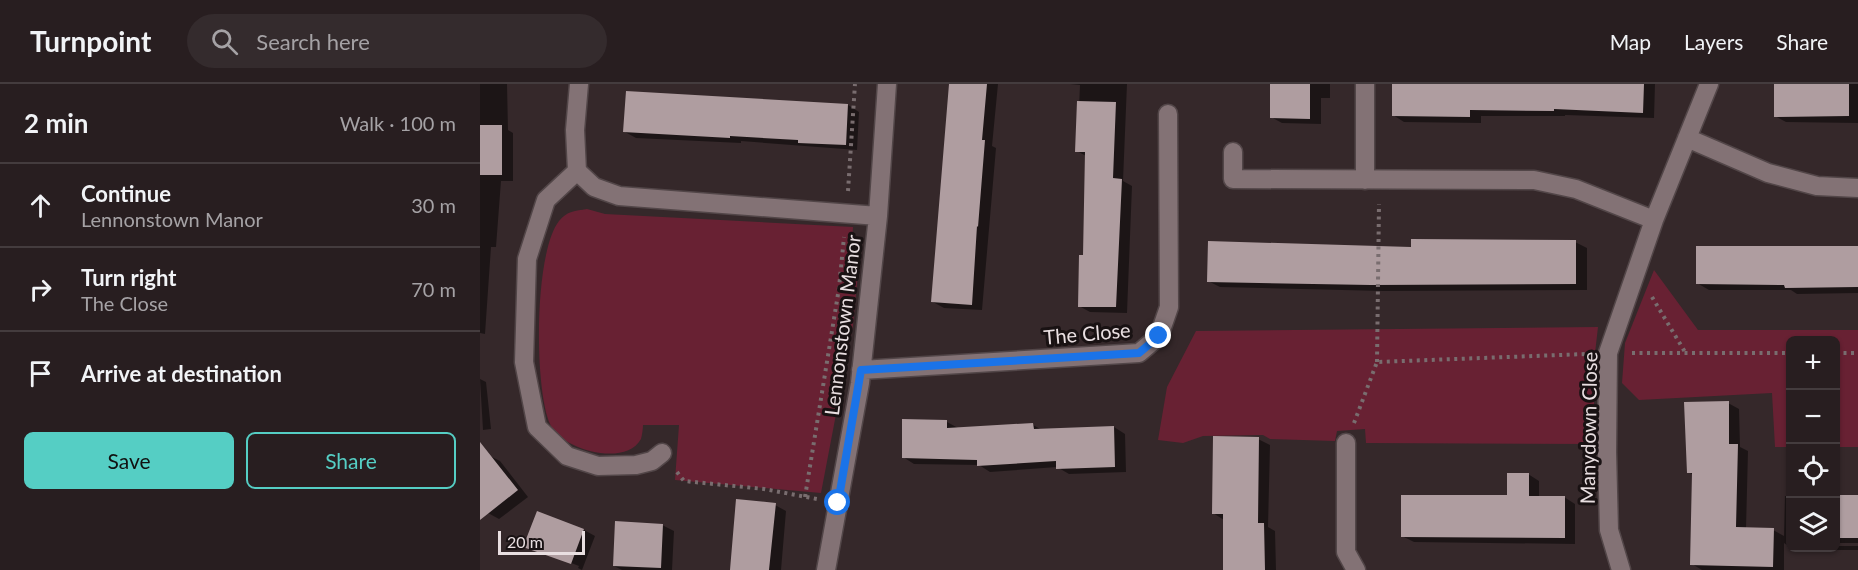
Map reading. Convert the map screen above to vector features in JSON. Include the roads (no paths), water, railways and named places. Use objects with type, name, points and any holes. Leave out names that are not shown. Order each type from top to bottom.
[{"type":"street","points":[[579,84],[575,130],[577,171],[594,187],[619,196],[878,216]]},
{"type":"street","name":"Lennonstown Manor","points":[[826,570],[861,370],[878,216],[887,84]]},
{"type":"street","points":[[1365,84],[1373,180]]},
{"type":"street","name":"Manydown Close","points":[[1621,570],[1609,530],[1608,353],[1654,220],[1709,84]]},
{"type":"street","name":"The Close","points":[[861,370],[1139,353],[1159,336],[1169,307],[1168,114]]},
{"type":"street","points":[[1687,138],[1768,173],[1817,186],[1858,188]]},
{"type":"street","points":[[1233,152],[1233,179],[1534,180],[1576,189],[1654,220]]},
{"type":"street","points":[[577,171],[546,200],[527,258],[524,362],[537,427],[567,456],[598,466],[636,465],[652,461],[662,453]]},
{"type":"street","points":[[1346,443],[1346,552],[1356,570]]}]
